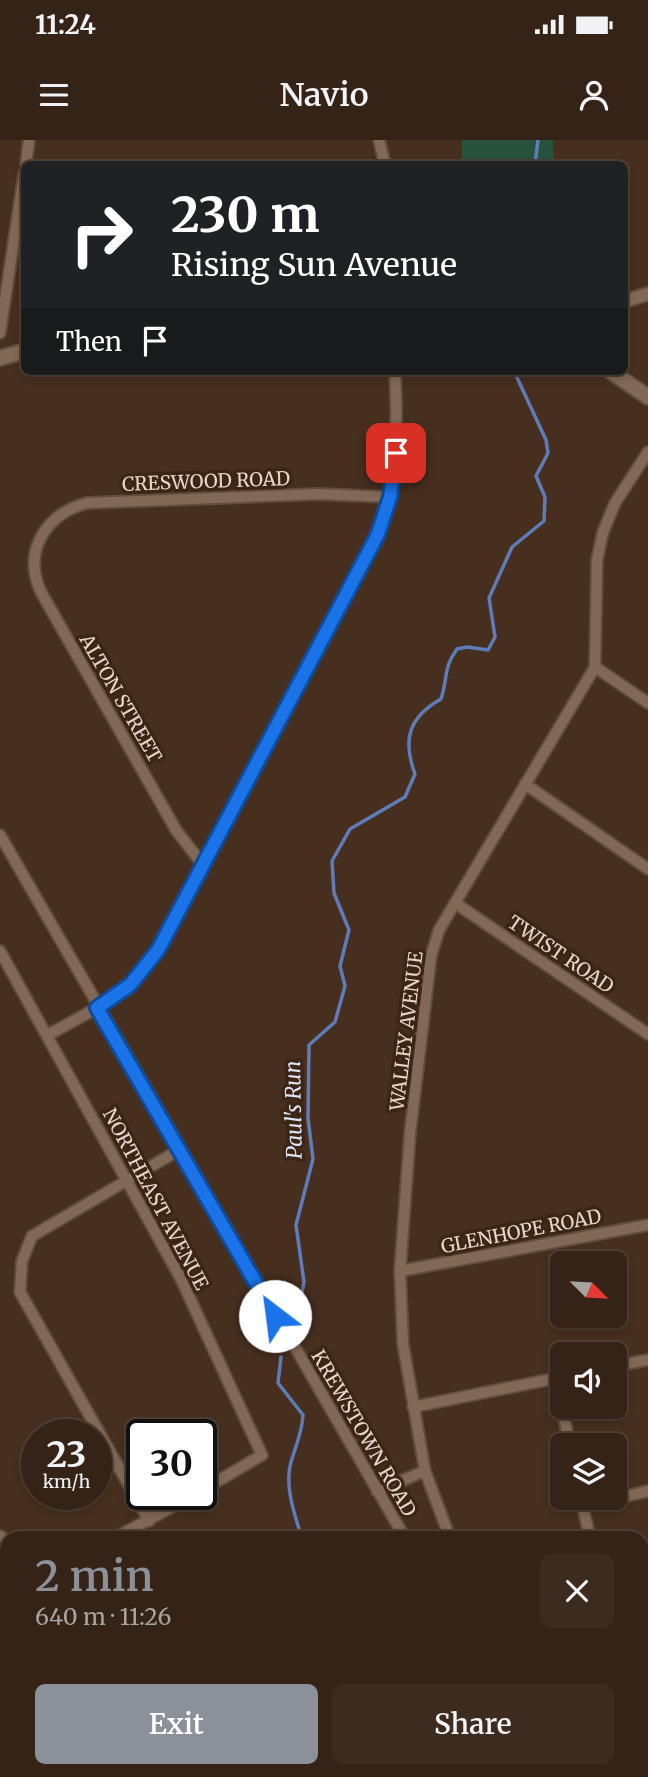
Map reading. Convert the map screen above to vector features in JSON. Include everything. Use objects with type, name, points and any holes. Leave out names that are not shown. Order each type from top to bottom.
[{"type":"main road","points":[[0,358],[21,352]]},
{"type":"main road","points":[[616,375],[648,397]]},
{"type":"street","points":[[26,161],[29,140]]},
{"type":"street","points":[[379,140],[384,161]]},
{"type":"street","points":[[0,333],[21,194]]},
{"type":"street","points":[[628,300],[648,294]]},
{"type":"street","points":[[48,1035],[97,1008],[130,985],[158,950],[360,570],[378,534],[390,497],[396,453],[395,375]]},
{"type":"street","name":"WALLEY AVENUE","points":[[447,1531],[425,1471],[413,1407],[403,1344],[400,1271],[410,1134],[431,956],[439,930],[595,667],[597,560],[603,532],[615,503],[648,452]]},
{"type":"street","name":"CRESWOOD ROAD","points":[[38,538],[67,508],[87,503],[318,494],[390,497]]},
{"type":"street","name":"ALTON STREET","points":[[38,538],[33,559],[35,578],[41,592],[177,830],[203,866]]},
{"type":"street","points":[[595,667],[648,703]]},
{"type":"street","points":[[525,785],[648,869]]},
{"type":"street","name":"KREWSTOWN ROAD","points":[[0,835],[97,1008],[401,1531]]},
{"type":"street","name":"TWIST ROAD","points":[[455,903],[648,1034]]},
{"type":"street","name":"NORTHEAST AVENUE","points":[[0,951],[181,1279],[262,1455],[217,1482]]},
{"type":"street","points":[[149,1521],[20,1293],[22,1261],[33,1236],[179,1150]]},
{"type":"street","name":"GLENHOPE ROAD","points":[[400,1271],[648,1225]]},
{"type":"street","points":[[627,1364],[648,1360]]},
{"type":"street","points":[[413,1407],[550,1379]]},
{"type":"street","points":[[377,1491],[425,1471]]},
{"type":"street","points":[[627,1494],[648,1491]]},
{"type":"street","points":[[129,1531],[168,1510]]},
{"type":"street","points":[[584,1510],[588,1531]]},
{"type":"green space","points":[[462,140],[553,140],[554,161],[462,161]]},
{"type":"waterway","name":"Paul's Run","points":[[535,161],[538,140]]},
{"type":"waterway","name":"Paul's Run","points":[[297,1318],[304,1282],[296,1225],[313,1159],[308,1118],[309,1045],[335,1022],[345,986],[340,966],[349,930],[334,893],[332,861],[350,829],[405,797],[415,774],[409,750],[415,721],[441,699],[448,668],[457,649],[467,647],[488,650],[495,637],[489,598],[512,547],[544,521],[545,497],[536,476],[548,453],[546,440],[516,375]]},
{"type":"waterway","name":"Paul's Run","points":[[281,1357],[278,1383],[303,1415],[289,1471],[291,1501],[300,1531]]},
{"type":"route","points":[[275,1316],[97,1008],[130,985],[158,950],[378,534],[390,497],[396,453]]}]
